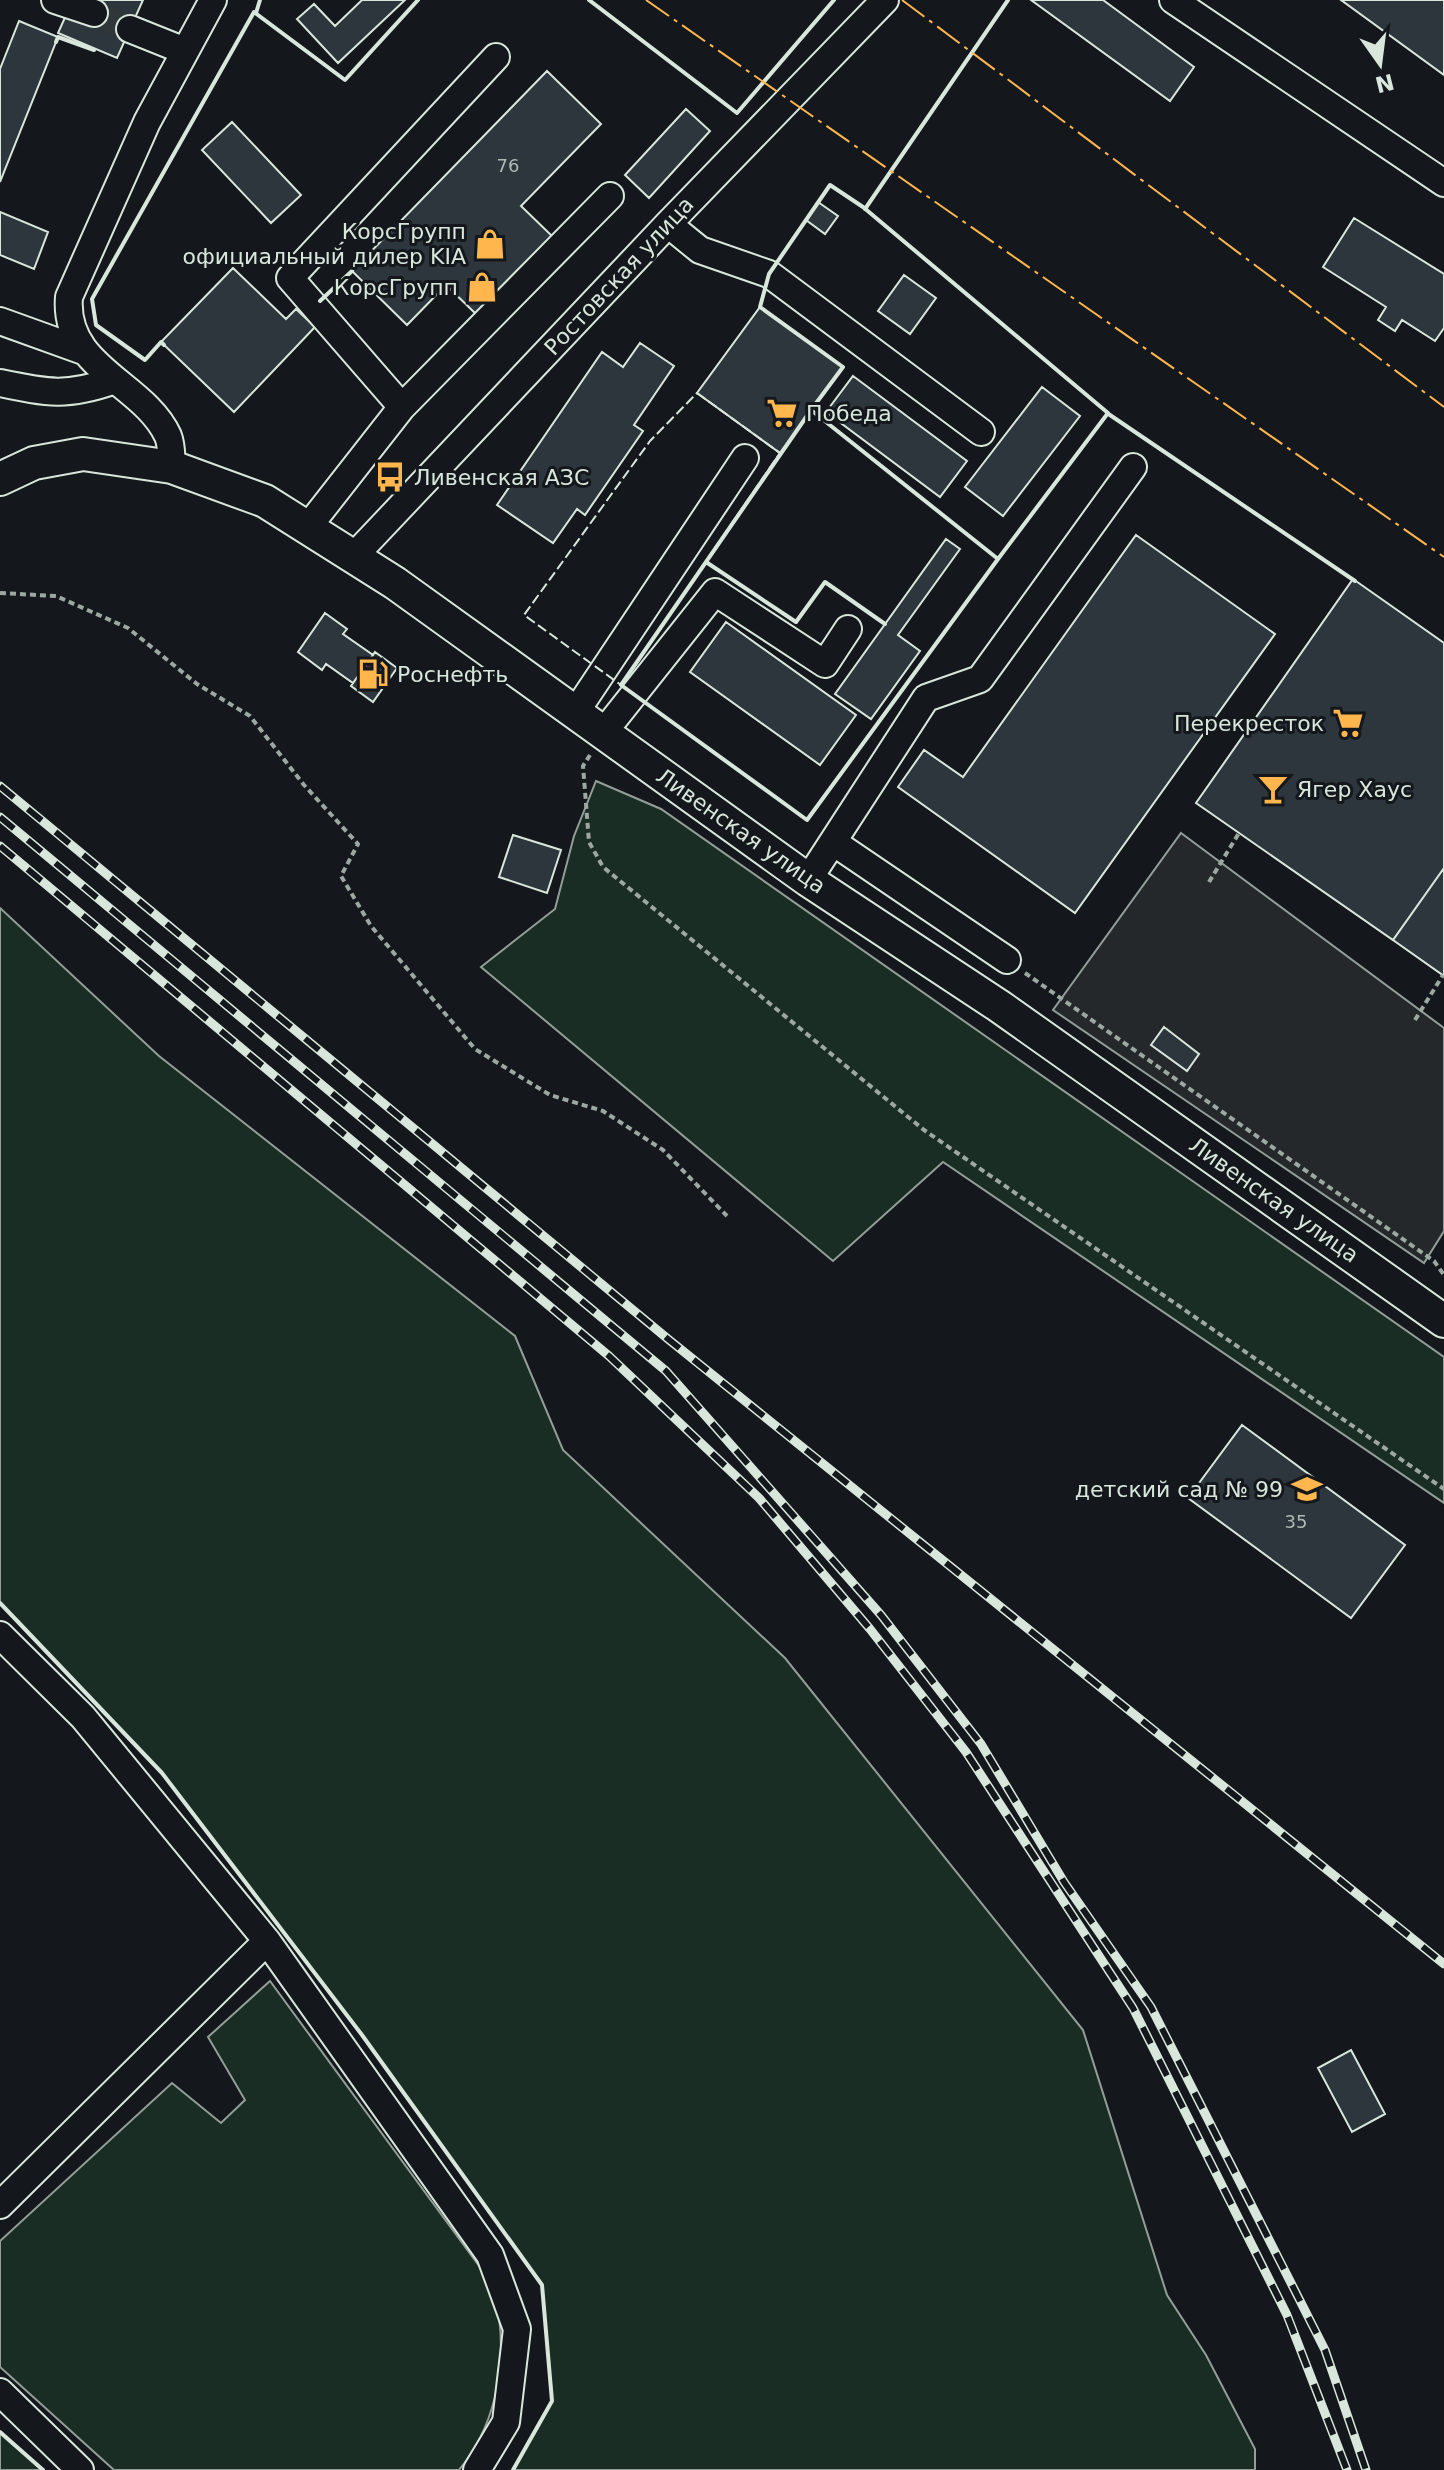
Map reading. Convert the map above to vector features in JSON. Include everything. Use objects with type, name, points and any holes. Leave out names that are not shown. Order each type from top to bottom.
[{"type":"main road","name":"Ливенская улица","points":[[0,479],[34,463],[83,454],[172,467],[265,501],[355,555],[808,880],[999,1006],[1444,1321]]},
{"type":"street","points":[[55,0],[94,13]]},
{"type":"street","points":[[172,467],[167,433],[86,352],[71,329],[69,297],[147,122],[213,0]]},
{"type":"street","name":"Ростовская улица","points":[[355,555],[885,0]]},
{"type":"street","points":[[1173,0],[1444,183]]},
{"type":"street","points":[[130,29],[185,51]]},
{"type":"street","points":[[402,407],[290,278],[496,57]]},
{"type":"street","points":[[308,527],[402,407],[610,196]]},
{"type":"street","points":[[668,224],[700,250],[769,274],[981,432]]},
{"type":"street","points":[[0,321],[86,352]]},
{"type":"street","points":[[0,383],[53,395],[88,390],[115,380]]},
{"type":"street","points":[[575,713],[745,458]]},
{"type":"street","points":[[808,880],[926,698],[980,679],[1133,467]]},
{"type":"street","points":[[603,733],[715,592],[825,664],[848,629]]},
{"type":"street","points":[[833,842],[1007,960]]},
{"type":"street","points":[[0,1635],[83,1717],[267,1941],[490,2255],[517,2329],[506,2422],[477,2470]]},
{"type":"street","points":[[0,2205],[267,1941]]},
{"type":"street","points":[[0,2392],[80,2470]]},
{"type":"path","points":[[0,593],[56,596],[128,628],[197,684],[250,716],[304,785],[358,844],[341,876],[371,926],[475,1049],[550,1095],[603,1111],[663,1150],[727,1216]]},
{"type":"path","points":[[603,733],[583,766],[589,842],[603,867],[924,1130],[1444,1489]]},
{"type":"path","points":[[1209,882],[1239,833]]},
{"type":"path","points":[[1007,960],[1434,1261],[1444,1275]]},
{"type":"path","points":[[1415,1020],[1443,975]]},
{"type":"green space","points":[[596,781],[661,809],[1444,1357],[1444,1503],[943,1162],[833,1261],[481,967],[555,909],[574,836]]},
{"type":"green space","points":[[0,908],[159,1056],[515,1336],[563,1450],[785,1658],[1083,2030],[1167,2295],[1206,2355],[1255,2449],[1255,2470],[513,2470],[552,2401],[542,2285],[362,2035],[162,1773],[0,1603]]},
{"type":"green space","points":[[270,1981],[482,2270],[495,2299],[501,2357],[495,2398],[481,2436],[459,2470],[114,2470],[0,2367],[0,2241],[172,2083],[221,2123],[245,2100],[208,2037]]},
{"type":"green space","points":[[0,2432],[43,2470],[0,2470]]},
{"type":"shaded area","points":[[1181,833],[1444,1028],[1444,1231],[1424,1263],[1053,1010]]},
{"type":"building","points":[[100,0],[143,0],[117,58],[58,33],[67,13],[90,23]]},
{"type":"building","points":[[362,0],[405,0],[338,63],[297,19],[314,4],[335,26]]},
{"type":"building","points":[[1031,0],[1103,0],[1194,67],[1170,101]]},
{"type":"building","points":[[1341,0],[1444,0],[1444,75]]},
{"type":"building","points":[[19,21],[58,37],[0,182],[0,69]]},
{"type":"building","points":[[547,71],[601,124],[521,206],[552,236],[476,314],[446,285],[407,325],[352,271]]},
{"type":"building","points":[[686,109],[710,131],[649,198],[625,175]]},
{"type":"building","points":[[232,122],[301,195],[271,223],[202,150]]},
{"type":"building","points":[[818,202],[838,216],[825,234],[806,220]]},
{"type":"building","points":[[0,212],[48,232],[34,269],[0,255]]},
{"type":"building","points":[[1354,218],[1444,274],[1444,328],[1435,341],[1402,320],[1395,331],[1378,320],[1386,307],[1323,267]]},
{"type":"building","points":[[233,268],[286,319],[296,309],[315,327],[234,412],[161,342]]},
{"type":"building","points":[[904,275],[936,298],[910,334],[878,311]]},
{"type":"building","points":[[760,307],[843,367],[780,453],[697,393]]},
{"type":"building","points":[[640,343],[674,366],[634,425],[643,431],[585,515],[577,509],[553,543],[497,505],[602,352],[623,367]]},
{"type":"building","points":[[853,376],[967,461],[940,497],[826,412]]},
{"type":"building","points":[[1042,387],[1080,416],[1003,516],[965,487]]},
{"type":"building","points":[[1136,535],[1275,634],[1075,913],[898,787],[924,750],[963,777]]},
{"type":"building","points":[[946,539],[960,549],[898,635],[920,651],[871,719],[835,694]]},
{"type":"building","name":"Перекресток","points":[[1353,579],[1444,643],[1444,868],[1393,940],[1196,803]]},
{"type":"building","points":[[325,613],[347,629],[343,634],[373,655],[353,683],[326,664],[322,670],[298,652]]},
{"type":"building","points":[[726,622],[856,715],[820,765],[690,672]]},
{"type":"building","points":[[375,652],[397,668],[373,702],[351,686]]},
{"type":"building","points":[[513,835],[561,850],[547,893],[499,877]]},
{"type":"building","points":[[1444,868],[1444,976],[1393,940]]},
{"type":"building","points":[[1164,1027],[1199,1054],[1187,1071],[1151,1045]]},
{"type":"building","points":[[1242,1425],[1405,1545],[1351,1618],[1188,1498]]},
{"type":"building","points":[[1351,2050],[1385,2114],[1352,2132],[1318,2068]]},
{"type":"tunnel","points":[[94,13],[130,29]]},
{"type":"railway","points":[[0,786],[668,1339],[1444,1964]]},
{"type":"railway","points":[[0,817],[666,1371],[881,1615],[981,1744],[1064,1882],[1151,2007],[1325,2350],[1366,2470]]},
{"type":"railway","points":[[0,846],[609,1356],[759,1498],[870,1629],[966,1752],[1133,2008],[1287,2315],[1347,2470]]},
{"type":"fence","points":[[697,393],[780,453],[621,685],[524,615],[650,441],[697,393]]},
{"type":"wall","points":[[256,13],[260,0]]},
{"type":"wall","points":[[164,345],[161,342],[145,360],[96,325],[92,299],[254,12],[345,80],[418,0]]},
{"type":"wall","points":[[589,0],[737,113],[834,0]]},
{"type":"wall","points":[[865,209],[1008,0]]},
{"type":"wall","points":[[56,42],[58,37],[94,50]]},
{"type":"wall","points":[[830,185],[863,207],[1108,413],[998,559],[811,410],[843,367],[760,307],[769,274],[830,185]]},
{"type":"wall","points":[[320,301],[352,271]]},
{"type":"wall","points":[[811,410],[998,559],[807,820],[621,685],[811,410]]},
{"type":"wall","points":[[1107,413],[1355,581]]},
{"type":"wall","points":[[706,562],[796,622],[825,582],[885,624]]},
{"type":"wall","points":[[0,1603],[162,1773],[362,2035],[542,2285],[552,2401],[513,2470]]},
{"type":"wall","points":[[0,2432],[43,2470]]},
{"type":"power","points":[[646,0],[1444,557]]},
{"type":"power","points":[[902,0],[1444,407]]},
{"type":"place","name":"КорсГрупп официальный дилер KIA","points":[[490,244]]},
{"type":"place","name":"КорсГрупп","points":[[482,287]]},
{"type":"place","name":"Победа","points":[[782,413]]},
{"type":"place","name":"Ливенская АЗС","points":[[390,477]]},
{"type":"place","name":"Роснефть","points":[[373,674]]},
{"type":"place","name":"Перекресток","points":[[1348,723]]},
{"type":"place","name":"Ягер Хаус","points":[[1273,789]]},
{"type":"place","name":"детский сад № 99","points":[[1307,1489]]}]
